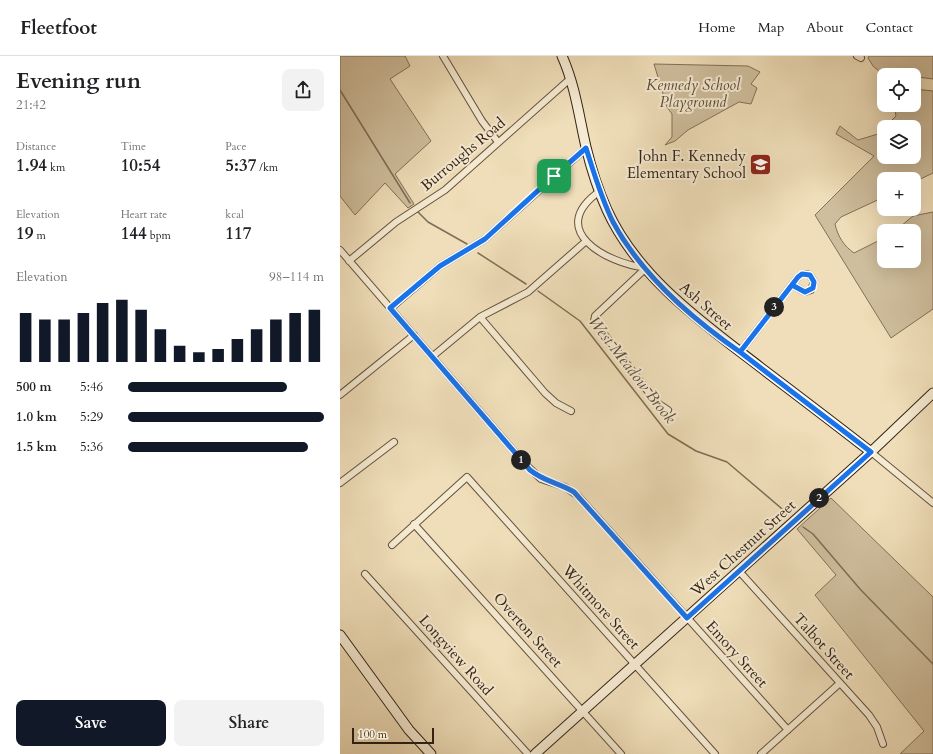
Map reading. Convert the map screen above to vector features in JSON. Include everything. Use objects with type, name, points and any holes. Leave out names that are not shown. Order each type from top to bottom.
[{"type":"street","points":[[443,56],[482,121],[498,142]]},
{"type":"street","name":"Ash Street","points":[[565,57],[586,148],[600,191],[618,229],[646,268],[686,308],[740,352],[871,452],[933,503]]},
{"type":"street","name":"Burroughs Road","points":[[350,261],[396,222],[445,190],[571,78]]},
{"type":"street","points":[[390,308],[440,266],[485,239],[586,148]]},
{"type":"street","points":[[600,191],[586,203],[580,218],[579,230],[585,242],[591,247],[621,263],[646,268]]},
{"type":"street","points":[[433,356],[480,317],[528,292],[585,242]]},
{"type":"street","name":"Emory Street","points":[[340,250],[530,470],[541,479],[560,484],[574,492],[788,730]]},
{"type":"street","points":[[646,268],[595,316],[594,321],[656,402],[668,410]]},
{"type":"street","points":[[740,352],[792,285]]},
{"type":"street","points":[[480,317],[545,393],[556,403],[571,411]]},
{"type":"street","points":[[340,395],[414,335]]},
{"type":"street","name":"West Chestnut Street","points":[[536,754],[871,452],[933,393]]},
{"type":"street","points":[[340,484],[394,442]]},
{"type":"street","name":"Whitmore Street","points":[[414,524],[467,477],[715,754]]},
{"type":"street","points":[[392,545],[414,524]]},
{"type":"street","name":"Overton Street","points":[[414,524],[621,754]]},
{"type":"street","name":"Talbot Street","points":[[739,571],[873,721],[883,744]]},
{"type":"street","name":"Longview Road","points":[[365,574],[528,754]]},
{"type":"street","points":[[340,635],[409,730],[431,754]]},
{"type":"street","points":[[761,754],[840,683]]},
{"type":"green space","points":[[340,56],[405,56],[410,66],[390,79],[431,141],[395,174],[414,204],[408,208],[385,183],[355,215],[340,196]]},
{"type":"green space","points":[[869,56],[933,56],[933,79],[921,77],[921,68],[877,68],[877,69],[868,58]]},
{"type":"green space","name":"Kennedy School Playground","points":[[654,64],[748,66],[760,72],[751,84],[757,88],[751,104],[739,102],[688,130],[675,141],[665,145],[672,137],[672,114],[667,107]]},
{"type":"green space","points":[[921,90],[933,91],[933,173],[921,179],[921,172],[877,172],[877,200],[841,217],[835,224],[842,241],[854,253],[877,242],[877,268],[921,268],[921,224],[903,224],[913,216],[921,216],[921,214],[933,212],[933,309],[891,338],[815,215],[874,156],[836,134],[840,126],[858,140],[877,134],[877,164],[921,164],[921,120],[892,120],[896,116],[895,112],[921,112]]},
{"type":"green space","points":[[831,498],[933,597],[933,754],[900,754],[924,731],[815,595],[836,575],[797,529]]},
{"type":"waterway","name":"West Meadow Brook","points":[[340,90],[410,203]]},
{"type":"waterway","name":"West Meadow Brook","points":[[418,212],[428,222],[467,244]]},
{"type":"waterway","name":"West Meadow Brook","points":[[478,253],[526,284]]},
{"type":"waterway","name":"West Meadow Brook","points":[[538,291],[580,321],[668,434],[696,451],[727,462],[788,514]]},
{"type":"waterway","name":"West Meadow Brook","points":[[803,527],[813,534],[860,589],[933,664]]},
{"type":"place","name":"John F. Kennedy Elementary School","points":[[761,165]]},
{"type":"route","points":[[554,176],[485,239],[440,266],[390,308],[530,470],[541,479],[560,484],[574,492],[687,618],[871,452],[740,352],[792,285],[802,292],[808,292],[813,288],[814,279],[810,275],[802,274],[798,277],[740,352],[686,308],[652,275],[633,252],[609,214],[593,173],[586,148],[554,176]]}]
